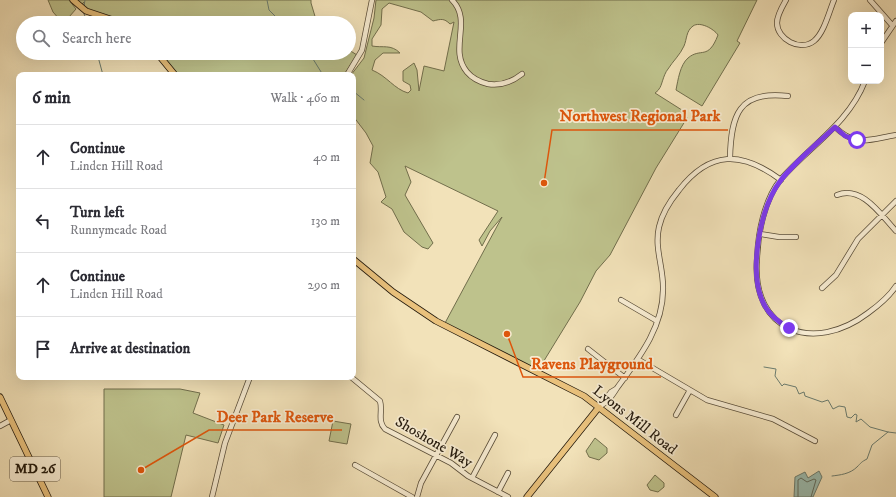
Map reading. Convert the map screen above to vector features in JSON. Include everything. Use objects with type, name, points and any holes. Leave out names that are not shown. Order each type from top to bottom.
[{"type":"main road","points":[[73,0],[86,11],[101,16]]},
{"type":"main road","points":[[163,60],[173,72]]},
{"type":"main road","name":"Lyons Mill Road","points":[[356,261],[388,288],[436,321],[484,347],[572,389],[599,407],[715,497]]},
{"type":"main road","name":"MD 26","points":[[0,397],[48,497]]},
{"type":"main road","points":[[527,497],[599,407]]},
{"type":"street","points":[[350,72],[362,50],[372,0]]},
{"type":"street","points":[[452,0],[458,8],[462,20],[458,46],[459,58],[470,74],[480,82],[497,85],[509,82],[522,74]]},
{"type":"street","points":[[786,0],[778,15],[777,28],[785,39],[800,45],[810,43],[818,37],[834,0]]},
{"type":"street","points":[[870,0],[892,25]]},
{"type":"street","points":[[884,38],[896,21]]},
{"type":"street","points":[[863,84],[852,106],[835,127],[781,180],[768,202],[760,234],[756,270],[759,292],[762,302],[774,318],[796,331],[815,335],[840,329],[852,324],[886,299],[896,286]]},
{"type":"street","points":[[730,158],[731,132],[735,118],[740,111],[757,97],[771,94],[788,96]]},
{"type":"street","points":[[835,127],[845,136],[862,141],[896,135]]},
{"type":"street","points":[[599,407],[605,404],[638,360],[657,321],[663,296],[657,244],[662,218],[672,199],[693,173],[715,161],[730,158],[753,162],[781,180]]},
{"type":"street","points":[[837,195],[847,192],[862,196],[896,231]]},
{"type":"street","points":[[822,288],[836,275],[858,239],[896,201]]},
{"type":"street","points":[[760,234],[779,237],[796,237]]},
{"type":"street","points":[[621,300],[657,321]]},
{"type":"street","points":[[588,349],[625,378]]},
{"type":"street","points":[[638,360],[716,403],[782,422],[815,441]]},
{"type":"street","points":[[212,497],[225,443],[249,380]]},
{"type":"street","name":"Shoshone Way","points":[[355,380],[380,401],[381,423],[385,429],[436,455],[472,478],[508,497]]},
{"type":"street","points":[[676,415],[690,390]]},
{"type":"street","points":[[417,497],[420,484],[457,417]]},
{"type":"street","points":[[0,426],[11,420]]},
{"type":"street","points":[[472,478],[495,435]]},
{"type":"street","points":[[355,465],[412,497]]},
{"type":"street","points":[[498,492],[508,473]]},
{"type":"green space","points":[[48,0],[69,0],[76,9],[70,16],[56,16],[53,12]]},
{"type":"green space","points":[[77,0],[311,0],[315,16],[106,16],[87,10],[84,6],[84,2],[81,5]]},
{"type":"green space","points":[[376,0],[757,0],[737,41],[740,43],[702,106],[676,90],[681,69],[685,61],[697,53],[708,51],[718,35],[710,28],[699,24],[693,26],[689,30],[682,49],[666,71],[660,88],[655,93],[685,112],[687,118],[656,168],[610,255],[596,271],[580,302],[542,364],[537,365],[535,369],[445,323],[502,217],[490,231],[482,246],[479,240],[498,211],[405,166],[411,182],[405,195],[433,243],[428,249],[422,247],[404,232],[392,209],[381,202],[386,197],[378,172],[370,163],[373,146],[366,133],[356,120],[356,72],[353,72],[364,58],[374,18]],"holes":[[[389,3],[421,12],[433,21],[442,20],[450,24],[454,22],[444,71],[424,66],[419,91],[417,70],[414,63],[403,71],[403,81],[410,85],[411,90],[408,93],[399,89],[372,70],[375,60],[383,53],[400,53],[390,47],[372,46],[372,39],[381,25],[382,9]]]},
{"type":"green space","points":[[165,60],[354,60],[346,72],[175,72]]},
{"type":"green space","points":[[104,389],[180,389],[200,393],[193,413],[224,425],[218,443],[186,435],[171,497],[104,497]]},
{"type":"green space","points":[[333,421],[351,424],[347,444],[329,441]]},
{"type":"green space","points":[[595,438],[607,448],[607,453],[599,460],[589,457],[586,451]]},
{"type":"green space","points":[[655,475],[664,483],[664,487],[658,492],[650,490],[647,485]]},
{"type":"water","points":[[819,471],[822,477],[813,497],[794,497],[795,477],[805,472],[808,478]]},
{"type":"waterway","points":[[84,6],[85,0]]},
{"type":"waterway","points":[[267,0],[269,10],[275,16]]},
{"type":"waterway","points":[[99,60],[102,72]]},
{"type":"waterway","points":[[314,60],[321,72]]},
{"type":"waterway","points":[[356,93],[364,100]]},
{"type":"waterway","points":[[764,367],[776,369],[775,376],[782,386],[784,384],[796,387],[799,394],[804,392],[805,396],[822,402],[828,400],[833,409],[839,406],[845,407],[847,417],[851,418],[855,414],[857,415],[856,422],[861,419],[870,427],[896,433]]},
{"type":"waterway","points":[[832,476],[845,474],[867,459],[872,445],[888,432]]},
{"type":"place","name":"Northwest Regional Park","points":[[544,183]]},
{"type":"place","name":"Ravens Playground","points":[[507,334]]},
{"type":"place","name":"Deer Park Reserve","points":[[141,470]]},
{"type":"route","points":[[789,328],[774,318],[762,302],[757,282],[757,251],[768,202],[781,180],[835,127],[845,136],[857,140]]}]
